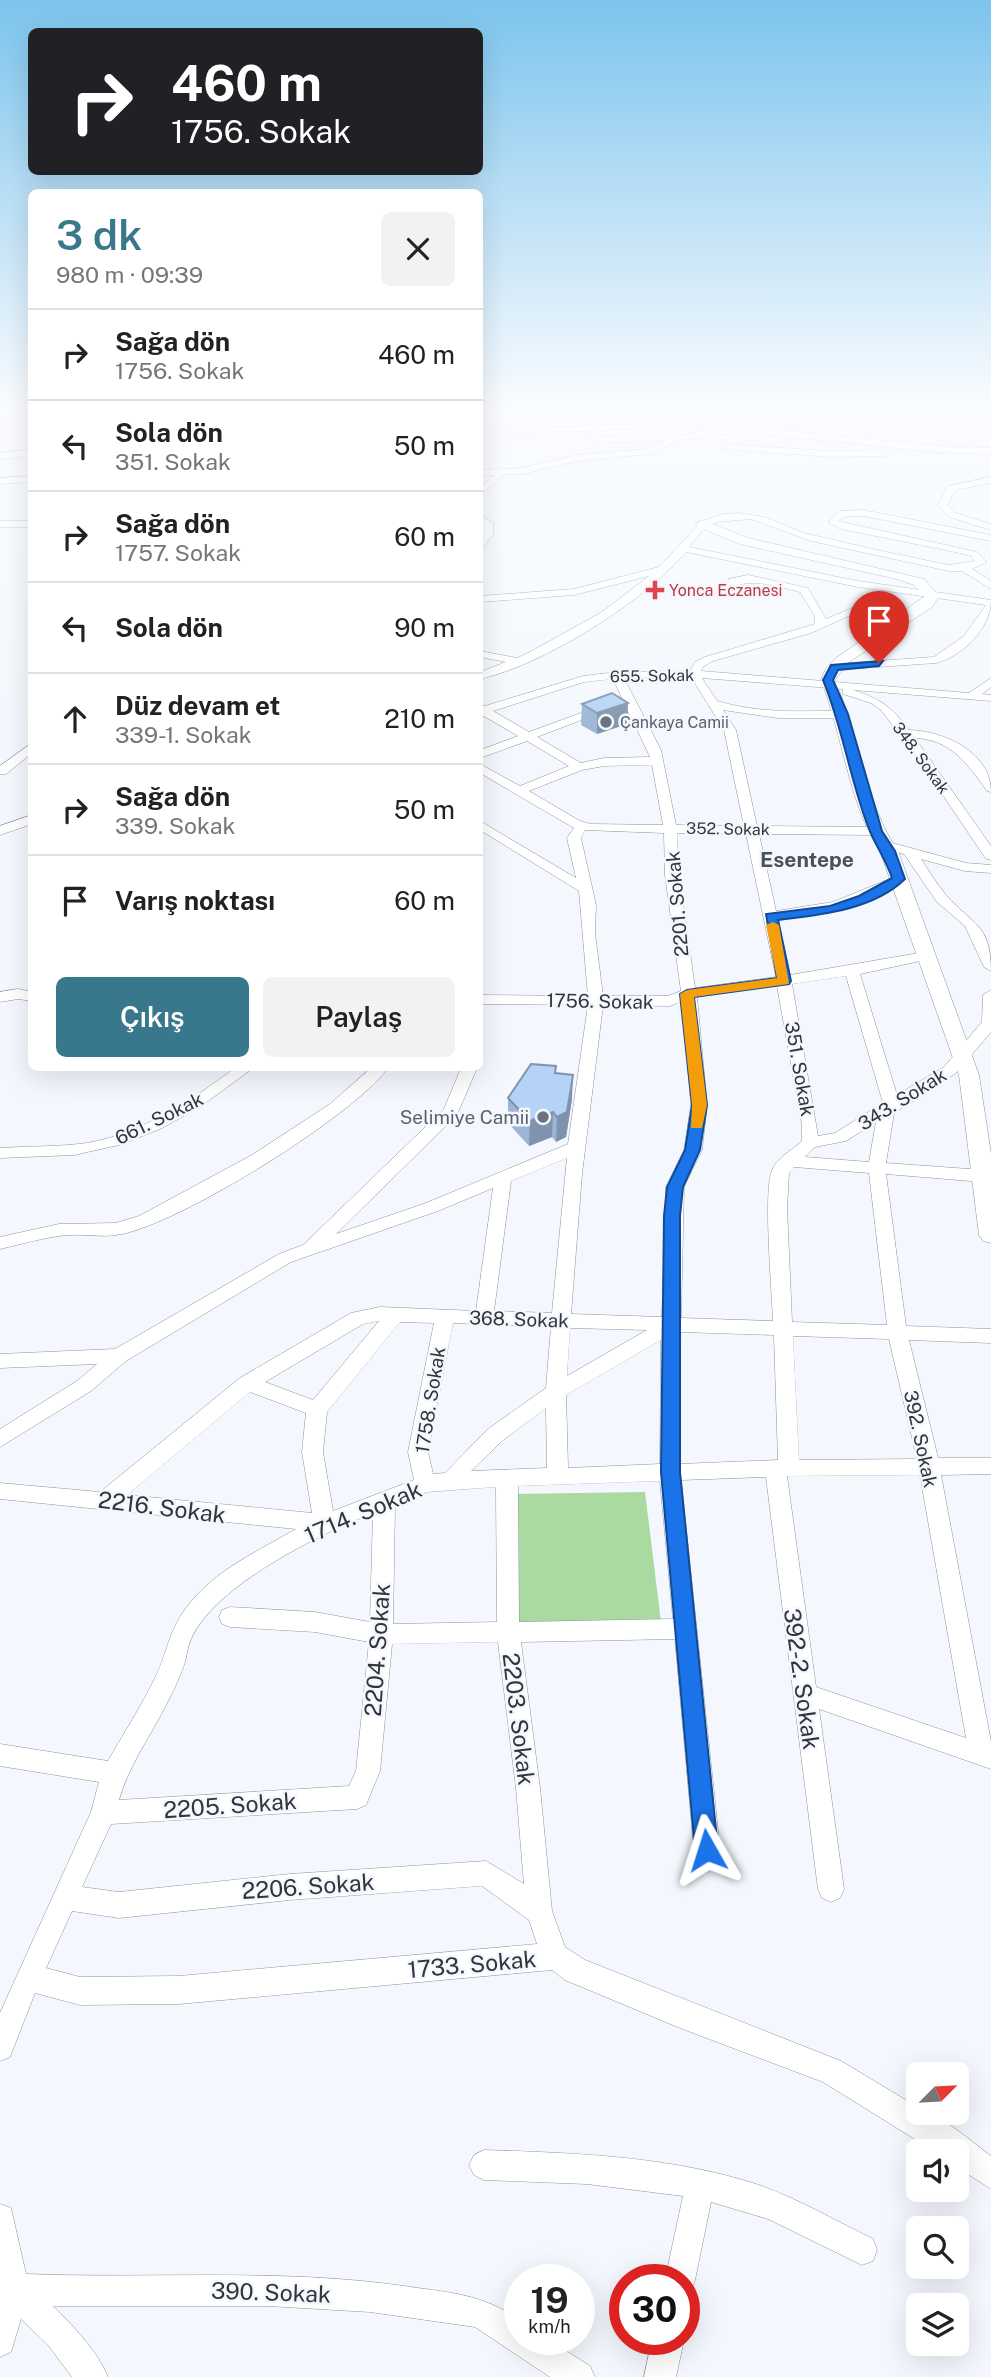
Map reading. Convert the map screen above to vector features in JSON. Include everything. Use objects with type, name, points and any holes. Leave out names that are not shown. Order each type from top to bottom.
[{"type":"street","points":[[483,675],[558,645],[596,623],[663,569],[684,549],[702,524],[720,518],[738,517]]},
{"type":"street","points":[[758,517],[772,520],[813,539],[964,568],[977,566],[986,559]]},
{"type":"street","points":[[837,517],[833,522],[841,526],[957,549],[986,559]]},
{"type":"street","points":[[883,517],[991,538]]},
{"type":"street","points":[[958,517],[991,527]]},
{"type":"street","points":[[483,520],[488,523],[488,535],[483,541]]},
{"type":"street","points":[[0,524],[28,524]]},
{"type":"street","points":[[702,524],[744,541],[900,576],[919,582],[932,596]]},
{"type":"street","points":[[684,549],[809,575],[991,604],[986,616],[951,655],[936,660],[834,667]]},
{"type":"street","points":[[964,568],[991,586]]},
{"type":"street","points":[[483,599],[565,593],[663,569]]},
{"type":"street","points":[[792,586],[809,575]]},
{"type":"street","points":[[732,586],[733,581],[748,578],[804,590],[821,626]]},
{"type":"street","points":[[932,596],[927,604],[834,667],[828,680],[842,714],[880,838],[899,879],[969,1075],[986,1169],[991,1235]]},
{"type":"street","points":[[694,674],[699,664],[709,659],[821,626],[866,606]]},
{"type":"street","points":[[483,655],[520,662]]},
{"type":"street","name":"655. Sokak","points":[[483,709],[583,679],[617,675],[694,674],[830,687]]},
{"type":"street","name":"351. Sokak","points":[[694,674],[730,730],[784,981],[810,1125],[810,1143],[788,1161]]},
{"type":"street","name":"2201. Sokak","points":[[617,675],[658,761],[670,828],[672,875],[699,1105],[693,1150],[675,1187],[670,1472],[707,1850]]},
{"type":"street","points":[[830,687],[984,698],[991,681]]},
{"type":"street","name":"348. Sokak","points":[[830,687],[875,701],[885,708],[925,759],[991,856]]},
{"type":"street","points":[[483,753],[631,702]]},
{"type":"street","points":[[715,704],[734,710],[782,715],[842,714]]},
{"type":"street","points":[[483,711],[579,767]]},
{"type":"street","points":[[904,734],[934,735],[953,744],[973,760],[991,788]]},
{"type":"street","points":[[1,771],[28,750]]},
{"type":"street","points":[[521,790],[579,767],[604,762],[658,761]]},
{"type":"street","points":[[1,771],[28,764]]},
{"type":"street","points":[[483,770],[581,826],[574,838],[583,888],[589,905],[588,933],[597,1001],[578,1147],[561,1320],[556,1393],[558,1478]]},
{"type":"street","points":[[2,830],[28,820]]},
{"type":"street","name":"352. Sokak","points":[[581,826],[751,829],[880,838]]},
{"type":"street","points":[[483,827],[583,888]]},
{"type":"street","points":[[880,838],[910,852],[965,867],[991,869]]},
{"type":"street","points":[[910,852],[942,899],[971,924],[991,967]]},
{"type":"street","points":[[771,916],[832,909],[863,898],[899,879]]},
{"type":"street","name":"1756. Sokak","points":[[483,999],[670,1001],[687,994],[852,971],[925,956]]},
{"type":"street","points":[[852,971],[889,1110]]},
{"type":"street","name":"343. Sokak","points":[[810,1143],[840,1137],[889,1110],[950,1070],[990,1023],[991,995]]},
{"type":"street","points":[[0,997],[28,997]]},
{"type":"street","name":"661. Sokak","points":[[0,1153],[95,1147],[134,1134],[190,1105],[241,1071]]},
{"type":"street","points":[[0,1243],[57,1230],[122,1228],[163,1215],[260,1158],[364,1085],[377,1071]]},
{"type":"street","points":[[309,1249],[451,1111],[468,1071]]},
{"type":"street","name":"392. Sokak","points":[[889,1110],[877,1168],[897,1331],[929,1465],[986,1756]]},
{"type":"street","points":[[0,1439],[84,1386],[119,1356],[274,1265],[309,1249],[432,1207],[578,1147]]},
{"type":"street","points":[[782,1468],[782,1326],[778,1208],[780,1171],[788,1161],[877,1168],[986,1169]]},
{"type":"street","points":[[484,1318],[503,1177]]},
{"type":"street","points":[[325,1523],[312,1461],[312,1425],[317,1409],[396,1314]]},
{"type":"street","name":"368. Sokak","points":[[106,1500],[247,1383],[358,1318],[396,1314],[672,1325],[782,1326],[991,1336]]},
{"type":"street","name":"1758. Sokak","points":[[425,1484],[418,1452],[445,1316]]},
{"type":"street","points":[[451,1480],[490,1440],[556,1393],[672,1325]]},
{"type":"street","points":[[0,1361],[119,1356]]},
{"type":"street","points":[[247,1383],[317,1409]]},
{"type":"street","name":"1714. Sokak","points":[[0,2047],[28,1977],[103,1813],[114,1773],[156,1702],[172,1666],[180,1636],[199,1608],[237,1574],[325,1523],[425,1484],[451,1480],[782,1468],[991,1466]]},
{"type":"street","name":"392-2. Sokak","points":[[782,1468],[803,1693],[831,1889]]},
{"type":"street","name":"2203. Sokak","points":[[507,1478],[508,1633],[528,1788],[539,1911],[555,1956]]},
{"type":"street","name":"2216. Sokak","points":[[0,1491],[325,1523]]},
{"type":"street","name":"2204. Sokak","points":[[357,1797],[368,1771],[381,1634],[384,1501]]},
{"type":"street","points":[[230,1617],[315,1622],[381,1634],[685,1629]]},
{"type":"street","points":[[803,1693],[986,1756]]},
{"type":"street","points":[[0,1755],[114,1773]]},
{"type":"street","name":"2205. Sokak","points":[[103,1813],[357,1797]]},
{"type":"street","name":"2206. Sokak","points":[[65,1897],[119,1905],[265,1889],[485,1873],[539,1911]]},
{"type":"street","name":"1733. Sokak","points":[[28,1977],[80,1991],[179,1990],[555,1956],[575,1970],[680,2014],[831,2071],[937,2135],[991,2174]]},
{"type":"street","points":[[484,2165],[603,2168],[700,2185],[758,2200],[862,2250]]},
{"type":"street","points":[[683,2264],[700,2185]]},
{"type":"street","points":[[0,2219],[13,2289],[0,2341]]},
{"type":"street","points":[[13,2289],[59,2334],[92,2377]]},
{"type":"street","name":"390. Sokak","points":[[13,2289],[69,2292],[159,2289],[286,2291],[392,2298],[482,2314],[504,2328]]},
{"type":"street","name":"390. Sokak","points":[[545,2355],[579,2377]]},
{"type":"street","points":[[660,2377],[665,2355]]},
{"type":"green space","points":[[645,1492],[661,1622],[517,1625],[511,1494]]},
{"type":"building","points":[[612,693],[628,703],[597,713],[582,704]]},
{"type":"building","points":[[531,1064],[556,1066],[555,1073],[573,1075],[567,1112],[557,1117],[553,1112],[530,1121],[508,1098]]},
{"type":"slow traffic","points":[[696,1125],[699,1105],[694,1032],[687,994],[784,981],[773,925]]},
{"type":"place","name":"Yonca Eczanesi","points":[[655,590]]},
{"type":"place","name":"Çankaya Camii","points":[[606,722]]},
{"type":"place","name":"Selimiye Camii","points":[[543,1117]]},
{"type":"district","name":"Esentepe","points":[[807,859]]},
{"type":"route","points":[[707,1850],[670,1472],[672,1216],[675,1187],[693,1150],[699,1105],[694,1032],[687,994],[784,981],[771,916],[832,909],[863,898],[899,879],[889,851],[876,831],[842,714],[828,680],[834,667],[879,663]]}]
